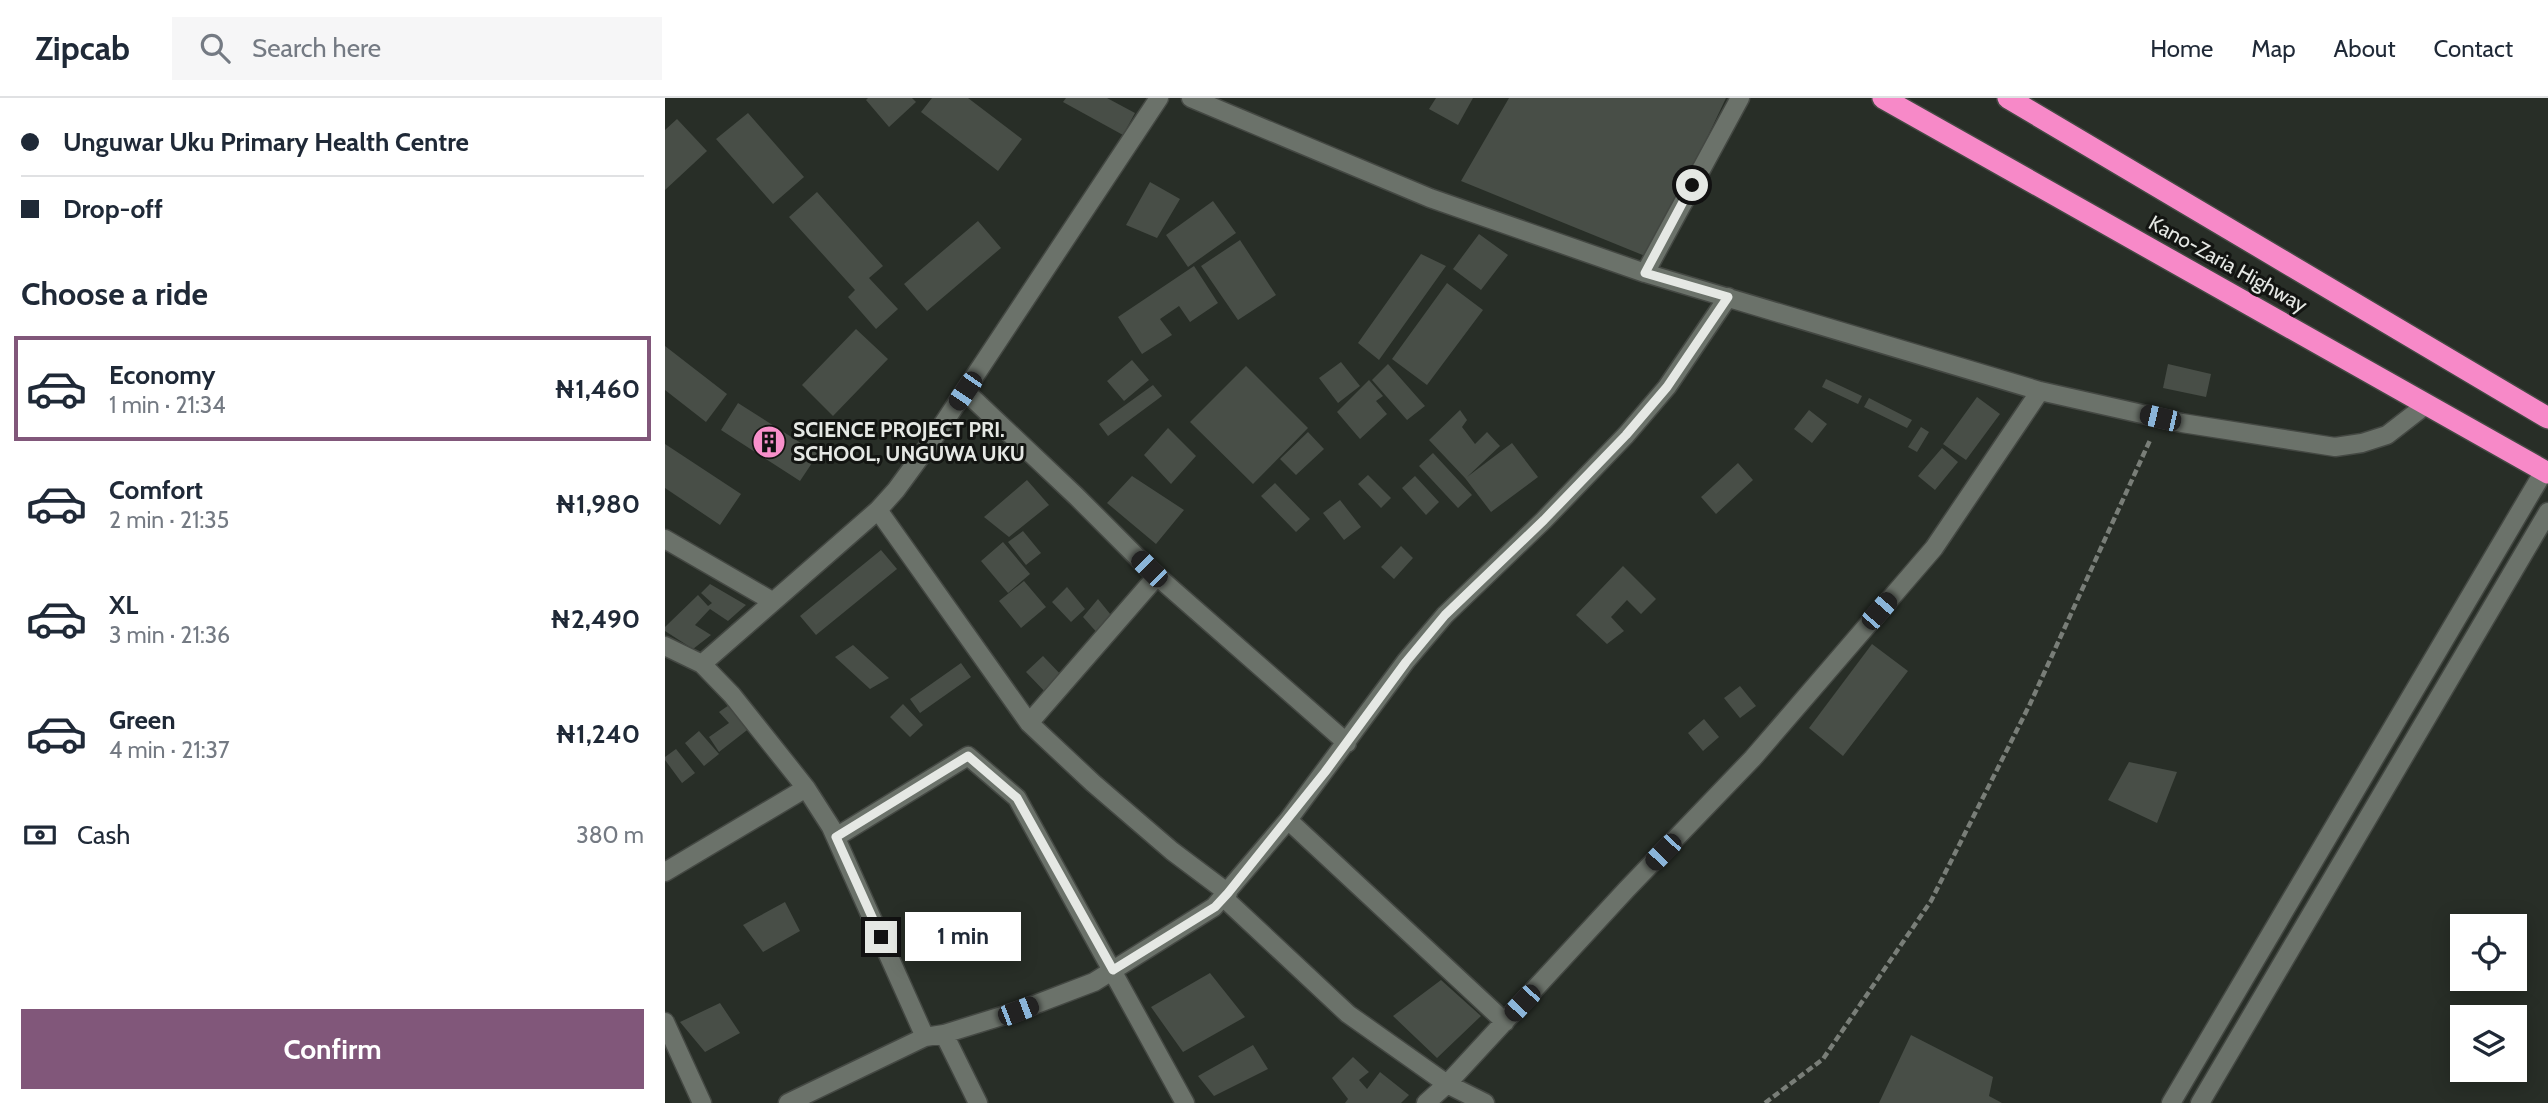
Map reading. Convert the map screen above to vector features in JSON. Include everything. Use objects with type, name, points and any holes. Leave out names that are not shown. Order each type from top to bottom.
[{"type":"highway","name":"Kano-Zaria Highway","points":[[1883,98],[2546,472]]},
{"type":"highway","name":"Kano-Zaria Highway","points":[[2008,98],[2548,418]]},
{"type":"street","points":[[702,664],[878,510],[896,490],[965,391],[1159,98]]},
{"type":"street","points":[[1191,98],[1430,198],[1645,273],[2040,391],[2160,418],[2335,447],[2362,443],[2387,435],[2427,404]]},
{"type":"street","points":[[1645,273],[1740,98]]},
{"type":"street","points":[[787,1103],[925,1037],[944,1034],[1018,1011],[1094,982],[1215,907],[1288,820],[1406,662],[1445,615],[1544,520],[1643,416],[1667,387],[1728,297]]},
{"type":"street","points":[[965,391],[1157,576],[1347,743]]},
{"type":"street","points":[[1426,1103],[1447,1084],[1627,889],[1753,758],[1934,548],[2040,391]]},
{"type":"street","points":[[2171,1103],[2546,472]]},
{"type":"street","points":[[878,510],[1029,723],[1093,783],[1226,896],[1348,1014],[1447,1084],[1485,1103]]},
{"type":"street","points":[[2200,1103],[2548,512]]},
{"type":"street","points":[[665,539],[772,601]]},
{"type":"street","points":[[1029,723],[1157,576]]},
{"type":"street","points":[[665,646],[702,664],[732,695],[806,788],[836,837],[925,1037]]},
{"type":"street","points":[[836,837],[968,756],[1017,798],[1185,1103]]},
{"type":"street","points":[[665,872],[806,788]]},
{"type":"street","points":[[1288,820],[1505,1022]]},
{"type":"street","points":[[665,1022],[702,1103]]},
{"type":"street","points":[[944,1034],[978,1103]]},
{"type":"path","points":[[1765,1103],[1823,1059],[1931,901],[2030,704],[2160,418]]},
{"type":"building","points":[[912,98],[916,102],[889,127],[866,100]]},
{"type":"building","points":[[932,98],[968,98],[1022,139],[998,171],[921,112]]},
{"type":"building","points":[[1066,98],[1107,98],[1135,113],[1123,135],[1063,102]]},
{"type":"building","points":[[1436,98],[1473,98],[1458,125],[1429,109]]},
{"type":"building","points":[[1509,98],[1726,98],[1650,258],[1461,181]]},
{"type":"building","points":[[748,113],[804,177],[773,204],[716,139]]},
{"type":"building","points":[[677,119],[707,151],[665,190],[665,130]]},
{"type":"building","points":[[1150,182],[1180,199],[1157,238],[1126,225]]},
{"type":"building","points":[[817,192],[883,266],[869,278],[898,309],[876,329],[848,297],[855,290],[789,217]]},
{"type":"building","points":[[1213,201],[1236,233],[1188,267],[1166,235]]},
{"type":"building","points":[[978,221],[1001,248],[927,311],[904,284]]},
{"type":"building","points":[[1479,234],[1508,255],[1481,290],[1453,269]]},
{"type":"building","points":[[1240,240],[1276,295],[1238,320],[1201,266]]},
{"type":"building","points":[[1421,254],[1446,266],[1379,360],[1358,343]]},
{"type":"building","points":[[1194,266],[1218,303],[1190,322],[1179,306],[1160,319],[1172,335],[1142,354],[1118,317]]},
{"type":"building","points":[[1447,283],[1483,310],[1427,385],[1392,359]]},
{"type":"building","points":[[856,329],[888,359],[833,416],[802,385]]},
{"type":"building","points":[[665,346],[727,394],[706,422],[665,390]]},
{"type":"building","points":[[1132,360],[1149,380],[1124,401],[1107,381]]},
{"type":"building","points":[[1341,362],[1360,386],[1338,403],[1319,378]]},
{"type":"building","points":[[1388,364],[1425,406],[1407,420],[1372,380]]},
{"type":"building","points":[[2168,364],[2211,374],[2206,397],[2163,388]]},
{"type":"building","points":[[1246,366],[1308,428],[1253,484],[1190,422]]},
{"type":"building","points":[[1826,379],[1862,396],[1858,404],[1822,387]]},
{"type":"building","points":[[1369,380],[1383,396],[1376,401],[1387,414],[1360,439],[1337,412]]},
{"type":"building","points":[[1153,385],[1162,396],[1108,436],[1099,424]]},
{"type":"building","points":[[1977,397],[2000,414],[1966,460],[1943,444]]},
{"type":"building","points":[[1869,398],[1912,420],[1907,428],[1864,407]]},
{"type":"building","name":"SCIENCE PROJECT PRI. SCHOOL, UNGUWA UKU","points":[[738,403],[818,454],[800,481],[721,430]]},
{"type":"building","points":[[1460,410],[1467,420],[1462,427],[1475,444],[1487,432],[1500,446],[1467,477],[1512,443],[1538,477],[1491,512],[1465,478],[1429,440]]},
{"type":"building","points":[[1809,410],[1827,424],[1812,443],[1794,429]]},
{"type":"building","points":[[1921,427],[1929,432],[1917,452],[1908,447]]},
{"type":"building","points":[[1168,428],[1196,456],[1171,484],[1144,455]]},
{"type":"building","points":[[1308,432],[1324,449],[1296,475],[1280,459]]},
{"type":"building","points":[[665,444],[741,494],[720,525],[665,488]]},
{"type":"building","points":[[1942,448],[1958,462],[1935,490],[1918,476]]},
{"type":"building","points":[[1433,453],[1472,495],[1458,508],[1419,466]]},
{"type":"building","points":[[1738,463],[1753,480],[1716,514],[1701,497]]},
{"type":"building","points":[[1368,475],[1391,498],[1381,508],[1358,484]]},
{"type":"building","points":[[1132,476],[1184,510],[1156,544],[1107,503]]},
{"type":"building","points":[[1415,476],[1439,502],[1426,515],[1402,488]]},
{"type":"building","points":[[1027,480],[1049,505],[1009,537],[984,517]]},
{"type":"building","points":[[1275,483],[1310,519],[1296,532],[1261,496]]},
{"type":"building","points":[[1340,500],[1361,527],[1344,540],[1323,513]]},
{"type":"building","points":[[1023,531],[1041,553],[1026,565],[1008,542]]},
{"type":"building","points":[[1003,542],[1030,574],[1008,593],[981,561]]},
{"type":"building","points":[[1401,546],[1413,558],[1394,579],[1381,567]]},
{"type":"building","points":[[881,550],[897,569],[816,635],[800,616]]},
{"type":"building","points":[[1623,566],[1656,599],[1641,614],[1627,600],[1611,617],[1624,631],[1607,644],[1576,615]]},
{"type":"building","points":[[1024,581],[1046,607],[1021,628],[999,601]]},
{"type":"building","points":[[710,584],[746,605],[728,621],[710,609],[695,625],[711,635],[693,649],[665,631],[665,627],[698,595],[708,606],[712,603],[701,593]]},
{"type":"building","points":[[1067,587],[1085,609],[1071,622],[1052,602]]},
{"type":"building","points":[[1098,599],[1115,620],[1100,636],[1083,617]]},
{"type":"building","points":[[1872,644],[1908,671],[1843,756],[1809,728]]},
{"type":"building","points":[[853,645],[889,678],[870,689],[835,657]]},
{"type":"building","points":[[1043,656],[1066,680],[1049,696],[1026,672]]},
{"type":"building","points":[[961,663],[971,677],[920,713],[910,699]]},
{"type":"building","points":[[1740,686],[1756,706],[1740,718],[1724,698]]},
{"type":"building","points":[[732,703],[751,727],[719,752],[709,737],[729,723],[719,712]]},
{"type":"building","points":[[903,704],[923,725],[910,737],[890,717]]},
{"type":"building","points":[[1704,719],[1719,737],[1703,751],[1688,733]]},
{"type":"building","points":[[699,731],[719,754],[704,766],[685,743]]},
{"type":"building","points":[[676,749],[695,773],[682,783],[665,760],[665,757]]},
{"type":"building","points":[[2129,762],[2177,772],[2157,823],[2108,800]]},
{"type":"building","points":[[785,902],[800,931],[763,952],[743,925]]},
{"type":"building","points":[[1210,973],[1245,1017],[1183,1052],[1151,1007]]},
{"type":"building","points":[[1441,980],[1481,1016],[1437,1058],[1393,1016]]},
{"type":"building","points":[[720,1003],[740,1033],[705,1052],[680,1022]]},
{"type":"building","points":[[1911,1035],[1993,1077],[1989,1096],[2002,1103],[1879,1103]]},
{"type":"building","points":[[1253,1045],[1268,1069],[1214,1096],[1198,1076]]},
{"type":"building","points":[[1353,1057],[1369,1072],[1359,1080],[1367,1089],[1380,1072],[1409,1095],[1401,1103],[1345,1103],[1348,1099],[1332,1078]]},
{"type":"place","name":"SCIENCE PROJECT PRI. SCHOOL, UNGUWA UKU","points":[[769,442]]},
{"type":"route","points":[[881,937],[836,837],[968,756],[1017,798],[1113,970],[1215,907],[1288,820],[1406,662],[1445,615],[1544,520],[1626,435],[1667,387],[1728,297],[1645,273],[1692,185]]}]
